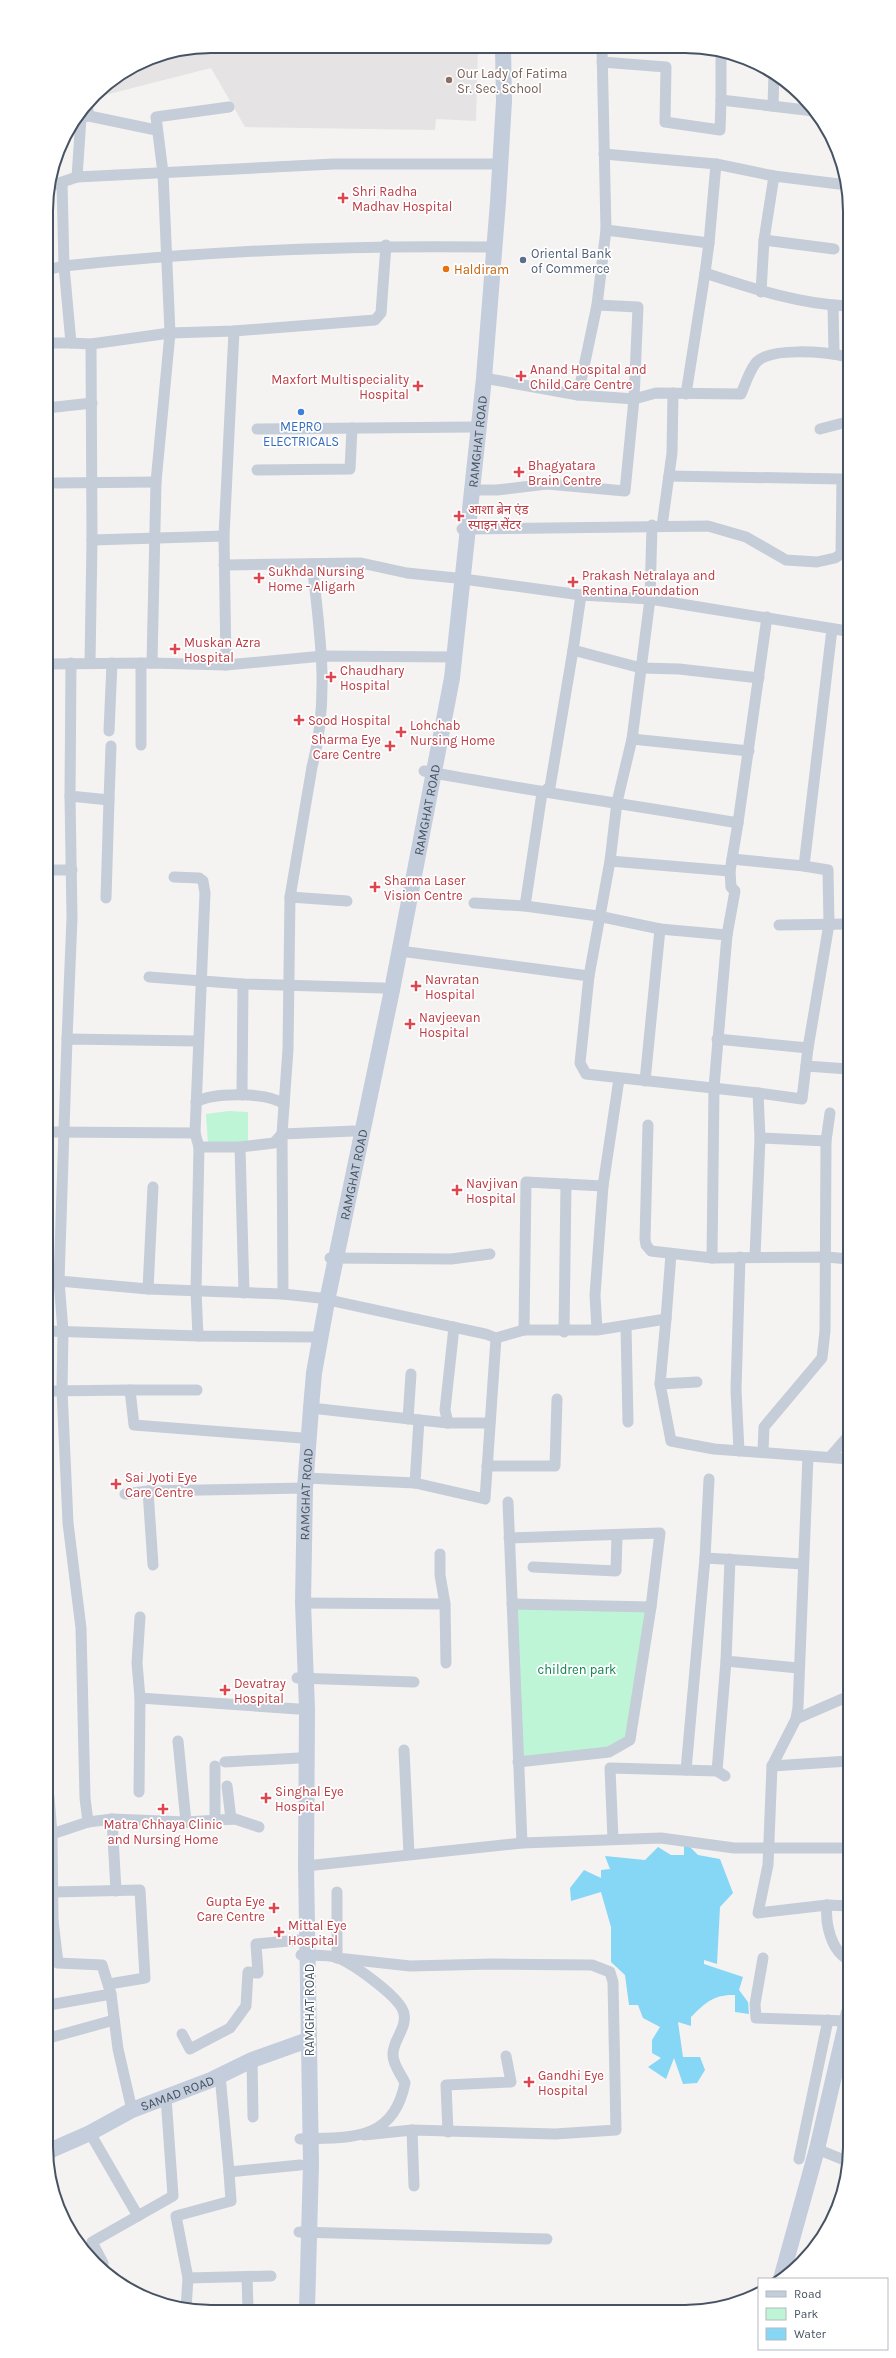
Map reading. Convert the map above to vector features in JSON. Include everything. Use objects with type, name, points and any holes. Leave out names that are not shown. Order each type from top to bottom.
[{"type":"main road","name":"RAMGHAT ROAD","points":[[466,529],[472,428],[487,248],[496,101],[495,53]]},
{"type":"main road","name":"RAMGHAT ROAD","points":[[303,1950],[297,1876],[302,1816],[302,1438],[307,1372],[323,1299],[334,1258],[400,951],[450,657],[466,529],[473,490],[484,378],[498,202],[504,101],[503,53]]},
{"type":"main road","name":"RAMGHAT ROAD","points":[[334,1258],[354,1131],[383,988],[430,772]]},
{"type":"main road","name":"RAMGHAT ROAD","points":[[297,2305],[304,2233],[305,2139],[303,1950],[306,1866],[299,1758],[298,1709],[302,1678],[296,1604],[303,1484],[323,1299]]},
{"type":"main road","points":[[791,2264],[843,2037]]},
{"type":"main road","name":"SAMAD ROAD","points":[[53,2149],[90,2133],[132,2110],[220,2075],[252,2060],[304,2041]]},
{"type":"main road","name":"RAMGHAT ROAD","points":[[305,2139],[300,2165],[307,2305]]},
{"type":"street","points":[[578,396],[597,305],[606,230],[602,53]]},
{"type":"street","points":[[602,62],[666,67],[665,122],[720,130],[721,57]]},
{"type":"street","points":[[773,106],[774,81]]},
{"type":"street","points":[[721,100],[806,110]]},
{"type":"street","points":[[152,663],[156,482],[170,333],[163,173],[156,130],[156,117],[229,107]]},
{"type":"street","points":[[86,115],[156,130]]},
{"type":"street","points":[[77,177],[84,118]]},
{"type":"street","points":[[604,154],[716,164],[774,176],[839,184]]},
{"type":"street","points":[[55,185],[77,177],[334,164],[492,164]]},
{"type":"street","points":[[686,394],[709,243],[716,164]]},
{"type":"street","points":[[761,292],[764,240],[774,176]]},
{"type":"street","points":[[62,183],[64,266],[71,343]]},
{"type":"street","points":[[606,230],[709,243]]},
{"type":"street","points":[[764,240],[834,249]]},
{"type":"street","points":[[53,268],[64,266],[167,256],[386,245],[487,248]]},
{"type":"street","points":[[53,343],[91,344],[170,333],[234,331],[375,320],[381,313],[386,245]]},
{"type":"street","points":[[705,273],[761,292],[833,306],[843,306]]},
{"type":"street","points":[[473,490],[497,490],[547,484],[625,491],[634,399],[638,307],[597,305]]},
{"type":"street","points":[[833,306],[834,354]]},
{"type":"street","points":[[226,665],[224,536],[234,331]]},
{"type":"street","points":[[90,663],[92,540],[91,344]]},
{"type":"street","points":[[484,378],[578,396],[634,399],[656,393],[741,394],[755,363],[763,356],[776,352],[834,354],[843,356]]},
{"type":"street","points":[[673,393],[669,476],[657,526],[650,599],[632,739],[617,802],[610,861],[598,916],[588,976],[580,1063],[586,1074],[645,1082],[714,1087],[802,1099],[808,1048],[829,924],[828,870],[804,866],[732,859]]},
{"type":"street","points":[[53,407],[92,403]]},
{"type":"street","points":[[820,429],[843,423]]},
{"type":"street","points":[[257,470],[350,469],[352,428]]},
{"type":"street","points":[[257,429],[472,428]]},
{"type":"street","points":[[669,476],[843,479]]},
{"type":"street","points":[[56,483],[156,482]]},
{"type":"street","points":[[466,529],[708,526],[746,537],[786,560],[798,562],[817,562],[836,558],[841,554],[843,504]]},
{"type":"street","points":[[92,540],[224,536]]},
{"type":"street","points":[[224,565],[361,563],[407,573],[460,578],[581,595],[650,599],[843,630]]},
{"type":"street","points":[[284,1294],[282,1134],[288,1049],[287,985],[290,897],[318,747],[323,702],[323,656],[312,564]]},
{"type":"street","points":[[525,906],[542,793],[550,787],[581,595]]},
{"type":"street","points":[[712,1258],[714,1087],[717,1039],[727,935],[735,892],[731,887],[730,871],[749,751],[767,617]]},
{"type":"street","points":[[804,866],[832,629]]},
{"type":"street","points":[[573,650],[641,668],[679,669],[759,678]]},
{"type":"street","points":[[53,664],[152,663],[226,665],[323,656],[450,657]]},
{"type":"street","points":[[71,663],[70,796],[72,870],[59,1281],[63,1331],[62,1390],[68,1523],[81,1628],[85,1798],[88,1822]]},
{"type":"street","points":[[109,731],[112,663]]},
{"type":"street","points":[[141,663],[141,745]]},
{"type":"street","points":[[632,739],[749,751]]},
{"type":"street","points":[[106,898],[111,746]]},
{"type":"street","points":[[430,772],[542,793],[617,802],[738,823]]},
{"type":"street","points":[[70,796],[109,800]]},
{"type":"street","points":[[610,861],[730,871]]},
{"type":"street","points":[[53,870],[72,870]]},
{"type":"street","points":[[174,877],[199,878],[203,882],[205,894],[202,982],[197,1041],[195,1133],[199,1148],[196,1291],[198,1336]]},
{"type":"street","points":[[290,897],[347,901]]},
{"type":"street","points":[[474,903],[525,906],[598,916],[660,929],[727,935]]},
{"type":"street","points":[[779,925],[843,924]]},
{"type":"street","points":[[645,1082],[660,929]]},
{"type":"street","points":[[400,951],[588,976]]},
{"type":"street","points":[[149,977],[243,984],[383,988]]},
{"type":"street","points":[[242,1095],[243,984]]},
{"type":"street","points":[[67,1039],[197,1041]]},
{"type":"street","points":[[717,1039],[808,1048]]},
{"type":"street","points":[[806,1066],[843,1068]]},
{"type":"street","points":[[597,1330],[595,1295],[603,1186],[619,1079]]},
{"type":"street","points":[[755,1256],[760,1138],[758,1093]]},
{"type":"street","points":[[196,1102],[204,1098],[242,1095],[277,1099],[284,1104]]},
{"type":"street","points":[[763,1452],[764,1427],[822,1358],[825,1331],[827,1257],[826,1141],[830,1113]]},
{"type":"street","points":[[648,1125],[646,1245],[651,1251],[712,1258],[755,1256],[827,1257],[843,1259]]},
{"type":"street","points":[[199,1148],[240,1147],[274,1143],[282,1134],[354,1131]]},
{"type":"street","points":[[53,1132],[195,1133]]},
{"type":"street","points":[[760,1138],[826,1141]]},
{"type":"street","points":[[240,1147],[244,1293]]},
{"type":"street","points":[[524,1330],[526,1182],[603,1186]]},
{"type":"street","points":[[564,1332],[566,1184]]},
{"type":"street","points":[[148,1289],[152,1188]]},
{"type":"street","points":[[334,1258],[451,1259],[490,1254]]},
{"type":"street","points":[[671,1254],[660,1384],[671,1441],[739,1451],[843,1458]]},
{"type":"street","points":[[739,1451],[736,1390],[740,1257]]},
{"type":"street","points":[[59,1281],[148,1289],[284,1294],[323,1299],[486,1334],[496,1338],[524,1330],[564,1332],[597,1330],[666,1319]]},
{"type":"street","points":[[626,1326],[628,1422]]},
{"type":"street","points":[[448,1423],[444,1410],[454,1327]]},
{"type":"street","points":[[53,1331],[198,1336],[314,1337]]},
{"type":"street","points":[[125,1494],[148,1491],[303,1484],[415,1483],[485,1499],[496,1338]]},
{"type":"street","points":[[411,1374],[414,1419],[415,1483]]},
{"type":"street","points":[[660,1384],[697,1382]]},
{"type":"street","points":[[130,1390],[134,1425],[302,1438]]},
{"type":"street","points":[[53,1391],[197,1390]]},
{"type":"street","points":[[487,1466],[555,1466],[557,1399]]},
{"type":"street","points":[[311,1408],[448,1423],[490,1423]]},
{"type":"street","points":[[830,1457],[843,1442]]},
{"type":"street","points":[[808,1456],[796,1719],[772,1766],[768,1865],[758,1912],[827,1905],[843,1906]]},
{"type":"street","points":[[686,1770],[705,1558],[709,1479]]},
{"type":"street","points":[[148,1491],[153,1564]]},
{"type":"street","points":[[508,1502],[522,1843]]},
{"type":"street","points":[[509,1538],[660,1534],[651,1607],[630,1740],[609,1752],[518,1762]]},
{"type":"street","points":[[533,1567],[616,1571],[617,1536]]},
{"type":"street","points":[[440,1554],[440,1575],[445,1604],[446,1663]]},
{"type":"street","points":[[705,1558],[803,1564]]},
{"type":"street","points":[[613,1839],[610,1768],[686,1770],[721,1774],[730,1559]]},
{"type":"street","points":[[303,1604],[445,1604]]},
{"type":"street","points":[[512,1604],[651,1607]]},
{"type":"street","points":[[138,1792],[140,1698],[137,1663],[140,1617]]},
{"type":"street","points":[[726,1661],[798,1668]]},
{"type":"street","points":[[302,1678],[414,1682]]},
{"type":"street","points":[[140,1698],[298,1709]]},
{"type":"street","points":[[796,1719],[843,1699]]},
{"type":"street","points":[[178,1740],[186,1822]]},
{"type":"street","points":[[404,1750],[409,1854]]},
{"type":"street","points":[[216,1820],[220,1764],[299,1758]]},
{"type":"street","points":[[772,1766],[843,1761]]},
{"type":"street","points":[[227,1786],[231,1819]]},
{"type":"street","points":[[112,1819],[116,1891]]},
{"type":"street","points":[[53,1832],[88,1822],[112,1819],[186,1822],[231,1819],[259,1827]]},
{"type":"street","points":[[306,1866],[522,1843],[613,1839],[661,1838],[734,1848],[843,1848]]},
{"type":"street","points":[[53,1892],[140,1890],[145,1978],[53,2004]]},
{"type":"street","points":[[337,1892],[337,1958]]},
{"type":"street","points":[[827,1905],[825,1922],[828,1931],[843,1957]]},
{"type":"street","points":[[53,1933],[58,1962],[102,1965],[110,1989],[118,2049],[132,2110]]},
{"type":"street","points":[[182,2034],[190,2050],[230,2028],[246,2006],[248,1972],[258,1973],[256,1944],[303,1950],[337,1958],[410,1966],[493,1964],[592,1965],[610,1972],[613,1982],[616,2130],[555,2134],[412,2130],[305,2139]]},
{"type":"street","points":[[337,1958],[389,1992],[402,2005],[405,2016],[393,2056],[405,2083],[403,2094],[397,2106],[378,2129],[364,2135]]},
{"type":"street","points":[[763,1958],[755,2004],[756,2018],[828,2020],[843,2017]]},
{"type":"street","points":[[53,2037],[114,2020]]},
{"type":"street","points":[[799,2159],[828,2020]]},
{"type":"street","points":[[448,2132],[446,2085],[511,2082],[506,2056]]},
{"type":"street","points":[[252,2060],[253,2116]]},
{"type":"street","points":[[186,2303],[188,2278],[176,2216],[232,2201],[220,2075]]},
{"type":"street","points":[[103,2262],[92,2242],[173,2196],[166,2097]]},
{"type":"street","points":[[412,2130],[414,2186]]},
{"type":"street","points":[[90,2133],[138,2216]]},
{"type":"street","points":[[817,2149],[843,2160]]},
{"type":"street","points":[[229,2172],[300,2165]]},
{"type":"street","points":[[304,2233],[547,2240]]},
{"type":"street","points":[[188,2278],[270,2276]]},
{"type":"street","points":[[247,2277],[248,2305]]},
{"type":"shaded area","name":"Our Lady of Fatima Sr. Sec. School","points":[[478,53],[476,121],[436,119],[435,130],[245,127],[211,68],[105,95],[123,80],[141,69],[160,61],[190,54]]},
{"type":"green space","points":[[229,1111],[248,1112],[248,1147],[208,1144],[206,1114]]},
{"type":"green space","name":"children park","points":[[512,1604],[651,1607],[631,1733],[609,1752],[518,1762]]},
{"type":"water","points":[[684,1846],[689,1846],[698,1855],[720,1859],[733,1893],[720,1907],[717,1964],[704,1960],[704,1964],[743,1977],[739,1990],[748,2002],[749,2014],[735,2012],[735,1995],[728,1995],[710,2000],[691,2017],[691,2026],[678,2022],[683,2057],[700,2057],[705,2070],[697,2083],[683,2084],[674,2058],[666,2079],[648,2067],[661,2058],[652,2053],[652,2040],[660,2027],[643,2018],[638,2005],[629,2005],[625,1975],[611,1962],[611,1927],[601,1892],[571,1901],[570,1888],[584,1870],[601,1878],[601,1870],[610,1869],[605,1856],[645,1860],[658,1847],[671,1855],[684,1855]]},
{"type":"place","name":"Our Lady of Fatima Sr. Sec. School","points":[[449,80]]},
{"type":"place","name":"Shri Radha Madhav Hospital","points":[[343,198]]},
{"type":"place","name":"Oriental Bank of Commerce","points":[[523,260]]},
{"type":"place","name":"Haldiram","points":[[446,269]]},
{"type":"place","name":"Anand Hospital and Child Care Centre","points":[[521,376]]},
{"type":"place","name":"Maxfort Multispeciality Hospital","points":[[418,386]]},
{"type":"place","name":"MEPRO ELECTRICALS","points":[[301,412]]},
{"type":"place","name":"Bhagyatara Brain Centre","points":[[519,472]]},
{"type":"place","name":"आशा ब्रेन एंड स्पाइन सेंटर","points":[[459,516]]},
{"type":"place","name":"Sukhda Nursing Home - Aligarh","points":[[259,578]]},
{"type":"place","name":"Prakash Netralaya and Rentina Foundation","points":[[573,582]]},
{"type":"place","name":"Muskan Azra Hospital","points":[[175,649]]},
{"type":"place","name":"Chaudhary Hospital","points":[[331,677]]},
{"type":"place","name":"Sood Hospital","points":[[299,720]]},
{"type":"place","name":"Lohchab Nursing Home","points":[[401,732]]},
{"type":"place","name":"Sharma Eye Care Centre","points":[[390,746]]},
{"type":"place","name":"Sharma Laser Vision Centre","points":[[375,887]]},
{"type":"place","name":"Navratan Hospital","points":[[416,986]]},
{"type":"place","name":"Navjeevan Hospital","points":[[410,1024]]},
{"type":"place","name":"Navjivan Hospital","points":[[457,1190]]},
{"type":"place","name":"Sai Jyoti Eye Care Centre","points":[[116,1484]]},
{"type":"place","name":"Devatray Hospital","points":[[225,1690]]},
{"type":"place","name":"Singhal Eye Hospital","points":[[266,1798]]},
{"type":"place","name":"Matra Chhaya Clinic and Nursing Home","points":[[163,1809]]},
{"type":"place","name":"Gupta Eye Care Centre","points":[[274,1908]]},
{"type":"place","name":"Mittal Eye Hospital","points":[[279,1932]]},
{"type":"place","name":"Gandhi Eye Hospital","points":[[529,2082]]}]
